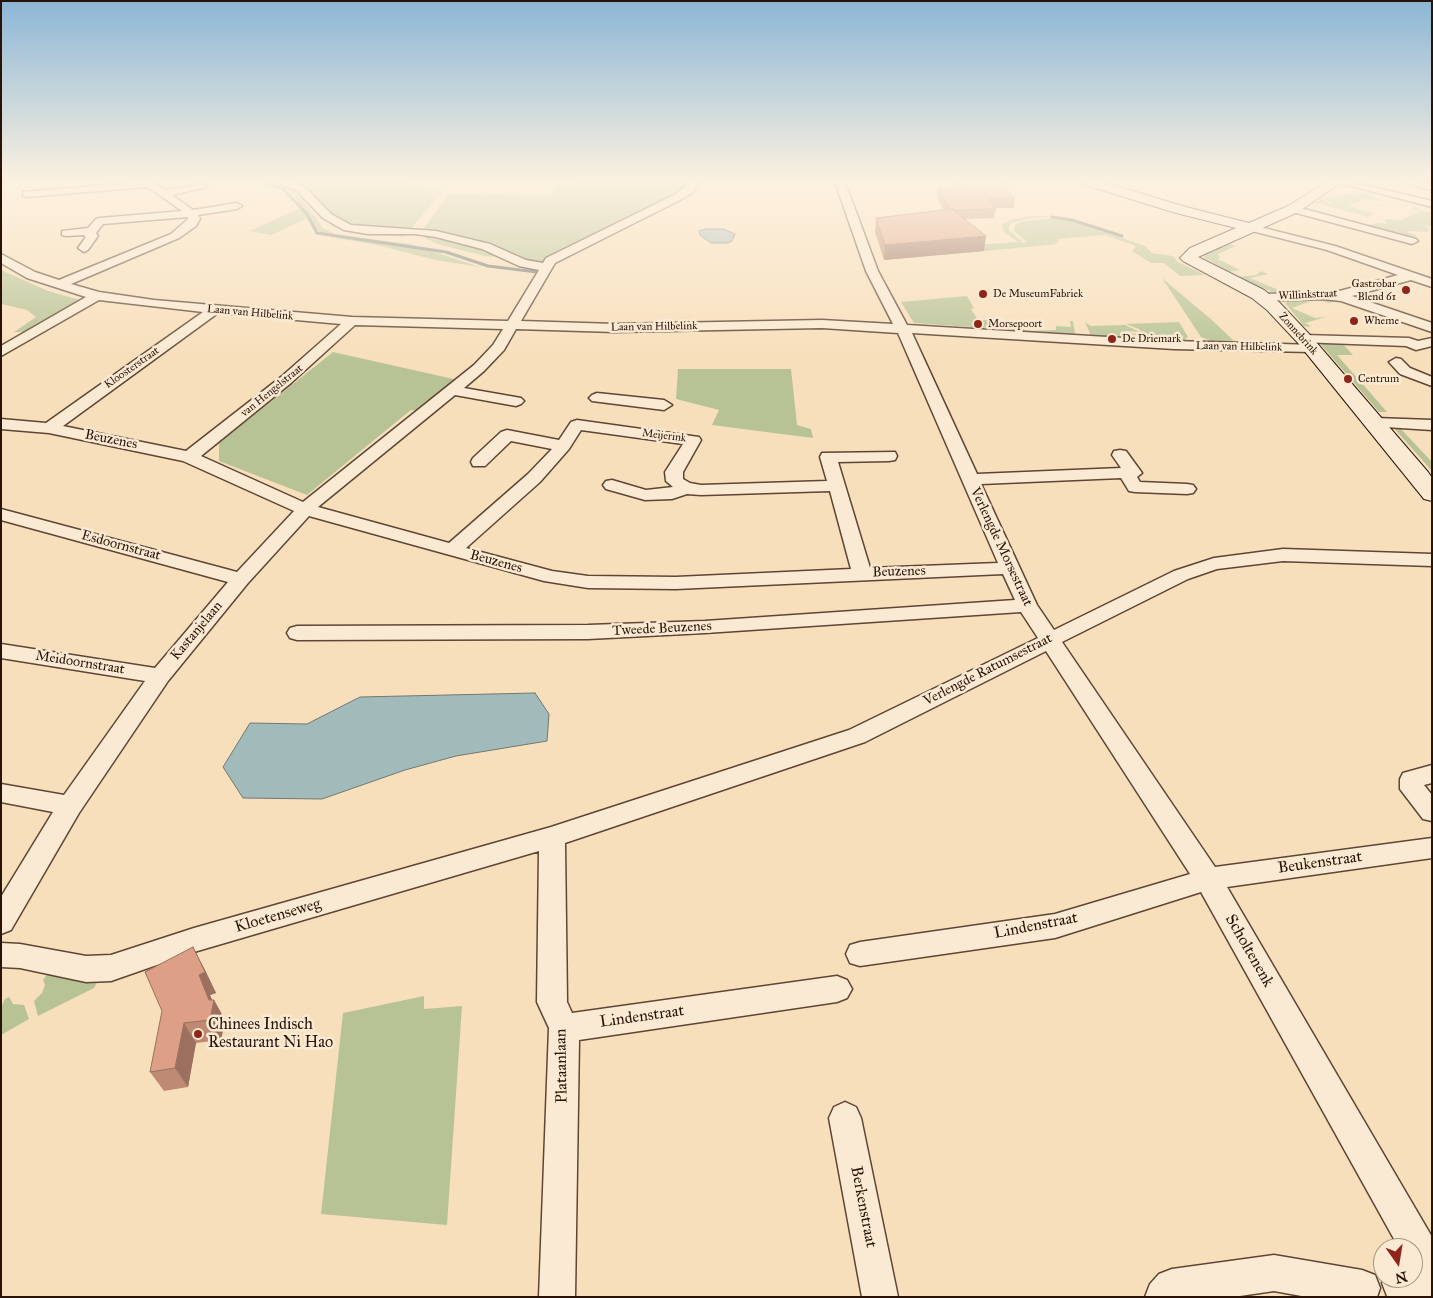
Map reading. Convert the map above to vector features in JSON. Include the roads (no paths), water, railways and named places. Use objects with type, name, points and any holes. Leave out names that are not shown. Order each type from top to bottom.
[{"type":"street","points":[[84,248],[88,243]]},
{"type":"street","points":[[57,285],[159,243]]},
{"type":"street","points":[[472,243],[486,246],[523,263],[545,267],[561,255],[586,243]]},
{"type":"street","name":"Verlengde Morsestraat","points":[[862,243],[872,270],[903,328],[1027,605],[1050,639]]},
{"type":"street","name":"Zonnebrink","points":[[1216,243],[1195,251],[1188,258],[1263,298],[1303,339],[1420,477],[1432,494]]},
{"type":"street","points":[[1310,243],[1331,248],[1432,283]]},
{"type":"street","name":"Laan van Hilbelink","points":[[3,260],[31,276],[97,296],[352,322],[615,328],[822,324],[1174,345],[1303,339]]},
{"type":"street","name":"Kastanjelaan","points":[[1,922],[70,806],[160,676],[240,579],[306,508],[452,390],[499,347],[513,326],[545,267]]},
{"type":"street","name":"Willinkstraat","points":[[1263,298],[1338,296],[1410,276]]},
{"type":"street","points":[[1,352],[97,296]]},
{"type":"street","points":[[1338,296],[1432,328]]},
{"type":"street","name":"Kloosterstraat","points":[[49,428],[216,309]]},
{"type":"street","name":"van Hengelstraat","points":[[189,457],[286,380],[352,322]]},
{"type":"street","points":[[1,334],[27,337]]},
{"type":"street","points":[[1303,339],[1409,342],[1426,354],[1410,373]]},
{"type":"street","points":[[1396,362],[1410,373],[1432,382]]},
{"type":"street","points":[[452,390],[516,401]]},
{"type":"street","points":[[452,550],[534,478],[563,446],[600,394],[664,405]]},
{"type":"street","points":[[1374,423],[1432,425]]},
{"type":"street","name":"Beuzenes","points":[[1,424],[49,428],[125,442],[189,457],[306,508],[551,577],[588,582],[676,583],[862,573],[1010,568]]},
{"type":"street","name":"Meijerink","points":[[577,425],[693,440],[674,472],[675,481],[685,488]]},
{"type":"street","points":[[479,462],[507,435],[563,446]]},
{"type":"street","points":[[1120,455],[1133,473],[1126,473]]},
{"type":"street","points":[[862,573],[828,457],[889,456]]},
{"type":"street","points":[[1126,473],[1135,487],[1186,489]]},
{"type":"street","name":"Verlengde Morsestraat","points":[[970,480],[1126,473]]},
{"type":"street","points":[[612,485],[645,495],[672,494],[685,488],[701,490],[837,486]]},
{"type":"street","name":"Esdoornstraat","points":[[1,514],[240,579]]},
{"type":"street","name":"Verlengde Ratumsestraat","points":[[552,837],[857,736],[1050,639],[1181,576],[1214,564],[1283,555],[1432,560]]},
{"type":"street","name":"Tweede Beuzenes","points":[[297,633],[598,632],[705,627],[1027,605]]},
{"type":"street","name":"Scholtenenk","points":[[1050,639],[1208,879],[1400,1238]]},
{"type":"street","name":"Meidoornstraat","points":[[1,651],[160,676]]},
{"type":"street","points":[[1432,774],[1412,779],[1412,789],[1432,812]]},
{"type":"street","points":[[1,793],[70,806]]},
{"type":"street","name":"Kloetenseweg","points":[[1,955],[20,956],[86,969],[111,968],[194,940],[552,837]]},
{"type":"street","name":"Plataanlaan","points":[[552,837],[552,1002],[564,1028],[557,1297]]},
{"type":"street","name":"Beukenstraat","points":[[1208,879],[1432,848]]},
{"type":"street","name":"Lindenstraat","points":[[860,954],[1055,926],[1208,879]]},
{"type":"street","name":"Lindenstraat","points":[[564,1028],[838,990]]},
{"type":"street","name":"Berkenstraat","points":[[845,1118],[880,1297]]},
{"type":"street","points":[[1163,1297],[1172,1286],[1274,1273],[1362,1288]]},
{"type":"water","points":[[535,693],[549,714],[547,741],[456,756],[405,770],[322,799],[243,798],[223,767],[250,723],[307,724],[360,697]]},
{"type":"waterway","points":[[382,243],[446,252],[488,266],[537,272]]},
{"type":"place","name":"Gastrobar Blend 61","points":[[1406,290]]},
{"type":"place","name":"De MuseumFabriek","points":[[983,294]]},
{"type":"place","name":"Wheme","points":[[1354,321]]},
{"type":"place","name":"Morsepoort","points":[[978,324]]},
{"type":"place","name":"De Driemark","points":[[1112,339]]},
{"type":"place","name":"Centrum","points":[[1348,379]]},
{"type":"place","name":"Chinees Indisch Restaurant Ni Hao","points":[[198,1034]]}]
